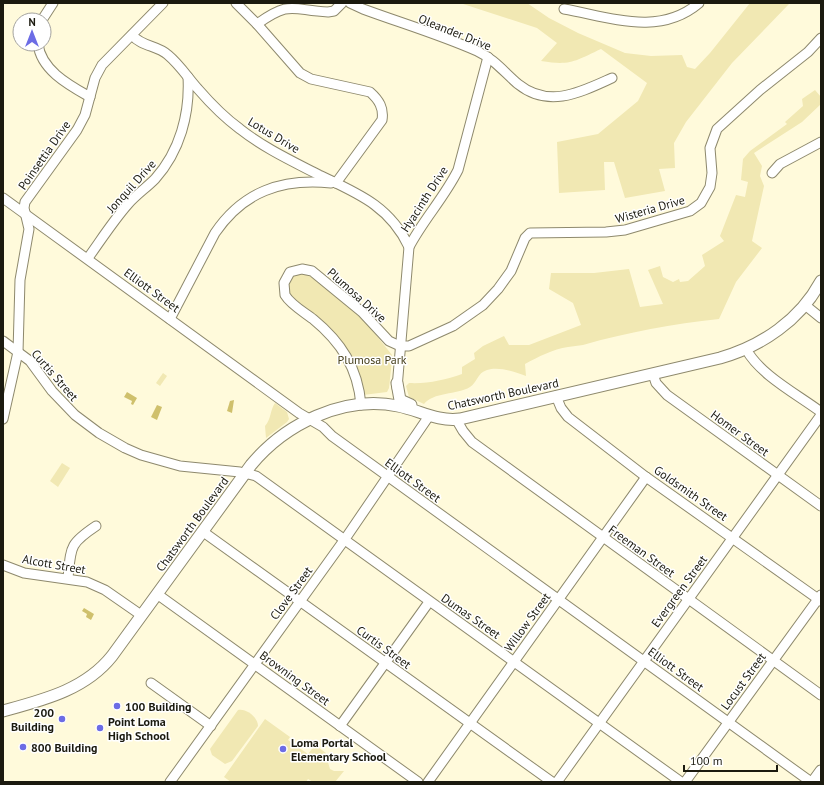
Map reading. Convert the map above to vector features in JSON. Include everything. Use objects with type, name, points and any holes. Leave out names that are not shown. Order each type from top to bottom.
[{"type":"main road","name":"Chatsworth Boulevard","points":[[3,711],[65,692],[86,680],[104,665],[246,472],[271,444],[309,419],[337,410],[361,405],[394,405],[441,419],[456,419],[720,358],[746,349],[780,329],[805,305],[821,281]]},
{"type":"main road","points":[[398,383],[400,400],[414,406],[425,414]]},
{"type":"main road","points":[[812,782],[821,771]]},
{"type":"street","points":[[47,12],[53,3]]},
{"type":"street","name":"Poinsettia Drive","points":[[3,418],[18,352],[20,280],[29,229],[25,202],[77,130],[85,116],[95,78],[102,65],[163,3]]},
{"type":"street","points":[[170,318],[215,233],[223,222],[241,204],[260,192],[288,184],[311,181],[336,183],[382,120],[383,113],[381,105],[376,97],[370,92],[310,79],[300,73],[257,24],[236,3]]},
{"type":"street","points":[[257,24],[272,12],[282,8],[294,7],[328,12],[334,11],[342,3]]},
{"type":"street","name":"Oleander Drive","points":[[350,3],[478,51],[488,57],[523,87],[546,96],[575,94],[612,78]]},
{"type":"street","points":[[564,9],[633,22],[650,23],[675,18],[699,3]]},
{"type":"street","name":"Lotus Drive","points":[[132,35],[139,43],[168,54],[227,118],[250,137],[290,160],[358,193],[379,207],[402,232],[409,247]]},
{"type":"street","name":"Wisteria Drive","points":[[401,346],[413,345],[443,331],[477,310],[493,295],[505,280],[525,238],[530,234],[625,230],[690,211],[701,204],[710,187],[712,173],[710,148],[718,129],[731,116],[808,52],[821,38]]},
{"type":"street","points":[[40,52],[48,67],[59,77],[90,98]]},
{"type":"street","name":"Hyacinth Drive","points":[[394,405],[398,383],[409,247],[418,229],[450,185],[458,170],[488,57]]},
{"type":"street","name":"Jonquil Drive","points":[[88,258],[129,203],[154,179],[171,158],[185,121],[189,99],[188,77]]},
{"type":"street","points":[[772,173],[780,164],[821,142]]},
{"type":"street","name":"Elliott Street","points":[[3,198],[309,419],[323,426],[332,436],[812,782]]},
{"type":"street","name":"Plumosa Drive","points":[[361,405],[357,381],[349,360],[331,336],[286,297],[284,285],[287,276],[294,271],[302,269],[314,272],[362,312],[386,339],[401,346]]},
{"type":"street","points":[[805,305],[821,318]]},
{"type":"street","name":"Curtis Street","points":[[3,342],[31,362],[64,406],[88,426],[115,442],[141,455],[180,466],[246,472]]},
{"type":"street","points":[[746,349],[758,366],[821,414]]},
{"type":"street","name":"Homer Street","points":[[653,374],[656,383],[664,393],[821,506]]},
{"type":"street","name":"Goldsmith Street","points":[[556,396],[559,405],[566,415],[646,477],[820,598]]},
{"type":"street","name":"Clove Street","points":[[170,782],[345,539],[388,476],[425,414]]},
{"type":"street","name":"Evergreen Street","points":[[557,782],[821,414]]},
{"type":"street","name":"Freeman Street","points":[[456,419],[462,432],[472,442],[774,660],[821,696]]},
{"type":"street","name":"Dumas Street","points":[[246,472],[256,476],[345,539],[429,602],[514,661],[681,782]]},
{"type":"street","name":"Willow Street","points":[[428,782],[646,477]]},
{"type":"street","points":[[68,578],[73,544],[96,526]]},
{"type":"street","name":"Curtis Street","points":[[202,531],[552,782]]},
{"type":"street","name":"Alcott Street","points":[[3,565],[33,575],[68,578],[97,586],[141,615]]},
{"type":"street","name":"Browning Street","points":[[157,594],[418,782]]},
{"type":"street","name":"Locust Street","points":[[685,782],[820,598]]},
{"type":"street","points":[[340,726],[429,602]]},
{"type":"street","points":[[151,683],[211,726]]},
{"type":"green space","points":[[460,3],[527,3],[549,18],[578,33],[625,53],[651,56],[682,55],[687,67],[695,69],[710,53],[750,3],[789,4],[732,63],[686,122],[674,143],[675,168],[659,169],[665,191],[625,198],[614,162],[604,162],[605,190],[559,193],[557,142],[598,134],[638,101],[647,83],[601,49],[585,57],[566,63],[541,61],[557,43],[537,28]]},
{"type":"green space","points":[[815,90],[821,97],[821,104],[802,122],[754,153],[762,166],[760,176],[764,186],[752,241],[762,248],[736,282],[719,319],[651,329],[557,350],[540,356],[525,364],[526,376],[502,369],[487,370],[481,373],[474,383],[465,390],[433,397],[424,404],[409,397],[406,386],[409,383],[436,381],[462,374],[462,367],[475,359],[474,353],[483,346],[504,336],[509,345],[529,345],[581,325],[573,303],[549,289],[551,273],[594,273],[629,269],[640,307],[663,304],[648,270],[660,266],[663,277],[673,282],[679,279],[680,282],[688,281],[705,266],[702,255],[724,241],[720,236],[736,195],[745,197],[748,182],[741,180],[743,159],[750,151],[787,124],[785,122],[803,106],[802,99]]},
{"type":"green space","name":"Plumosa Park","points":[[297,273],[307,274],[348,305],[368,325],[392,355],[389,388],[387,392],[363,395],[356,366],[348,351],[307,309],[289,294],[289,281]]},
{"type":"green space","points":[[163,373],[167,376],[160,386],[156,383]]},
{"type":"green space","points":[[275,403],[287,412],[289,419],[266,438],[265,426]]},
{"type":"green space","points":[[62,463],[70,468],[58,487],[50,481]]},
{"type":"green space","points":[[238,710],[244,710],[254,716],[258,726],[232,761],[225,764],[212,755],[210,749]]},
{"type":"green space","points":[[265,719],[290,737],[288,740],[308,754],[315,745],[326,753],[323,758],[327,759],[330,769],[334,771],[344,771],[335,782],[313,782],[308,779],[306,782],[231,782],[224,777]]},
{"type":"shaded area","points":[[127,392],[137,398],[133,405],[131,404],[132,401],[124,397]]},
{"type":"shaded area","points":[[234,400],[232,413],[227,411],[230,401]]},
{"type":"shaded area","points":[[157,405],[162,407],[157,420],[151,417]]},
{"type":"shaded area","points":[[84,608],[94,614],[91,620],[86,617],[87,614],[82,611]]},
{"type":"place","name":"100 Building","points":[[117,706]]},
{"type":"place","name":"200 Building","points":[[62,719]]},
{"type":"place","name":"Point Loma High School","points":[[100,728]]},
{"type":"place","name":"800 Building","points":[[23,747]]},
{"type":"place","name":"Loma Portal Elementary School","points":[[283,749]]}]
